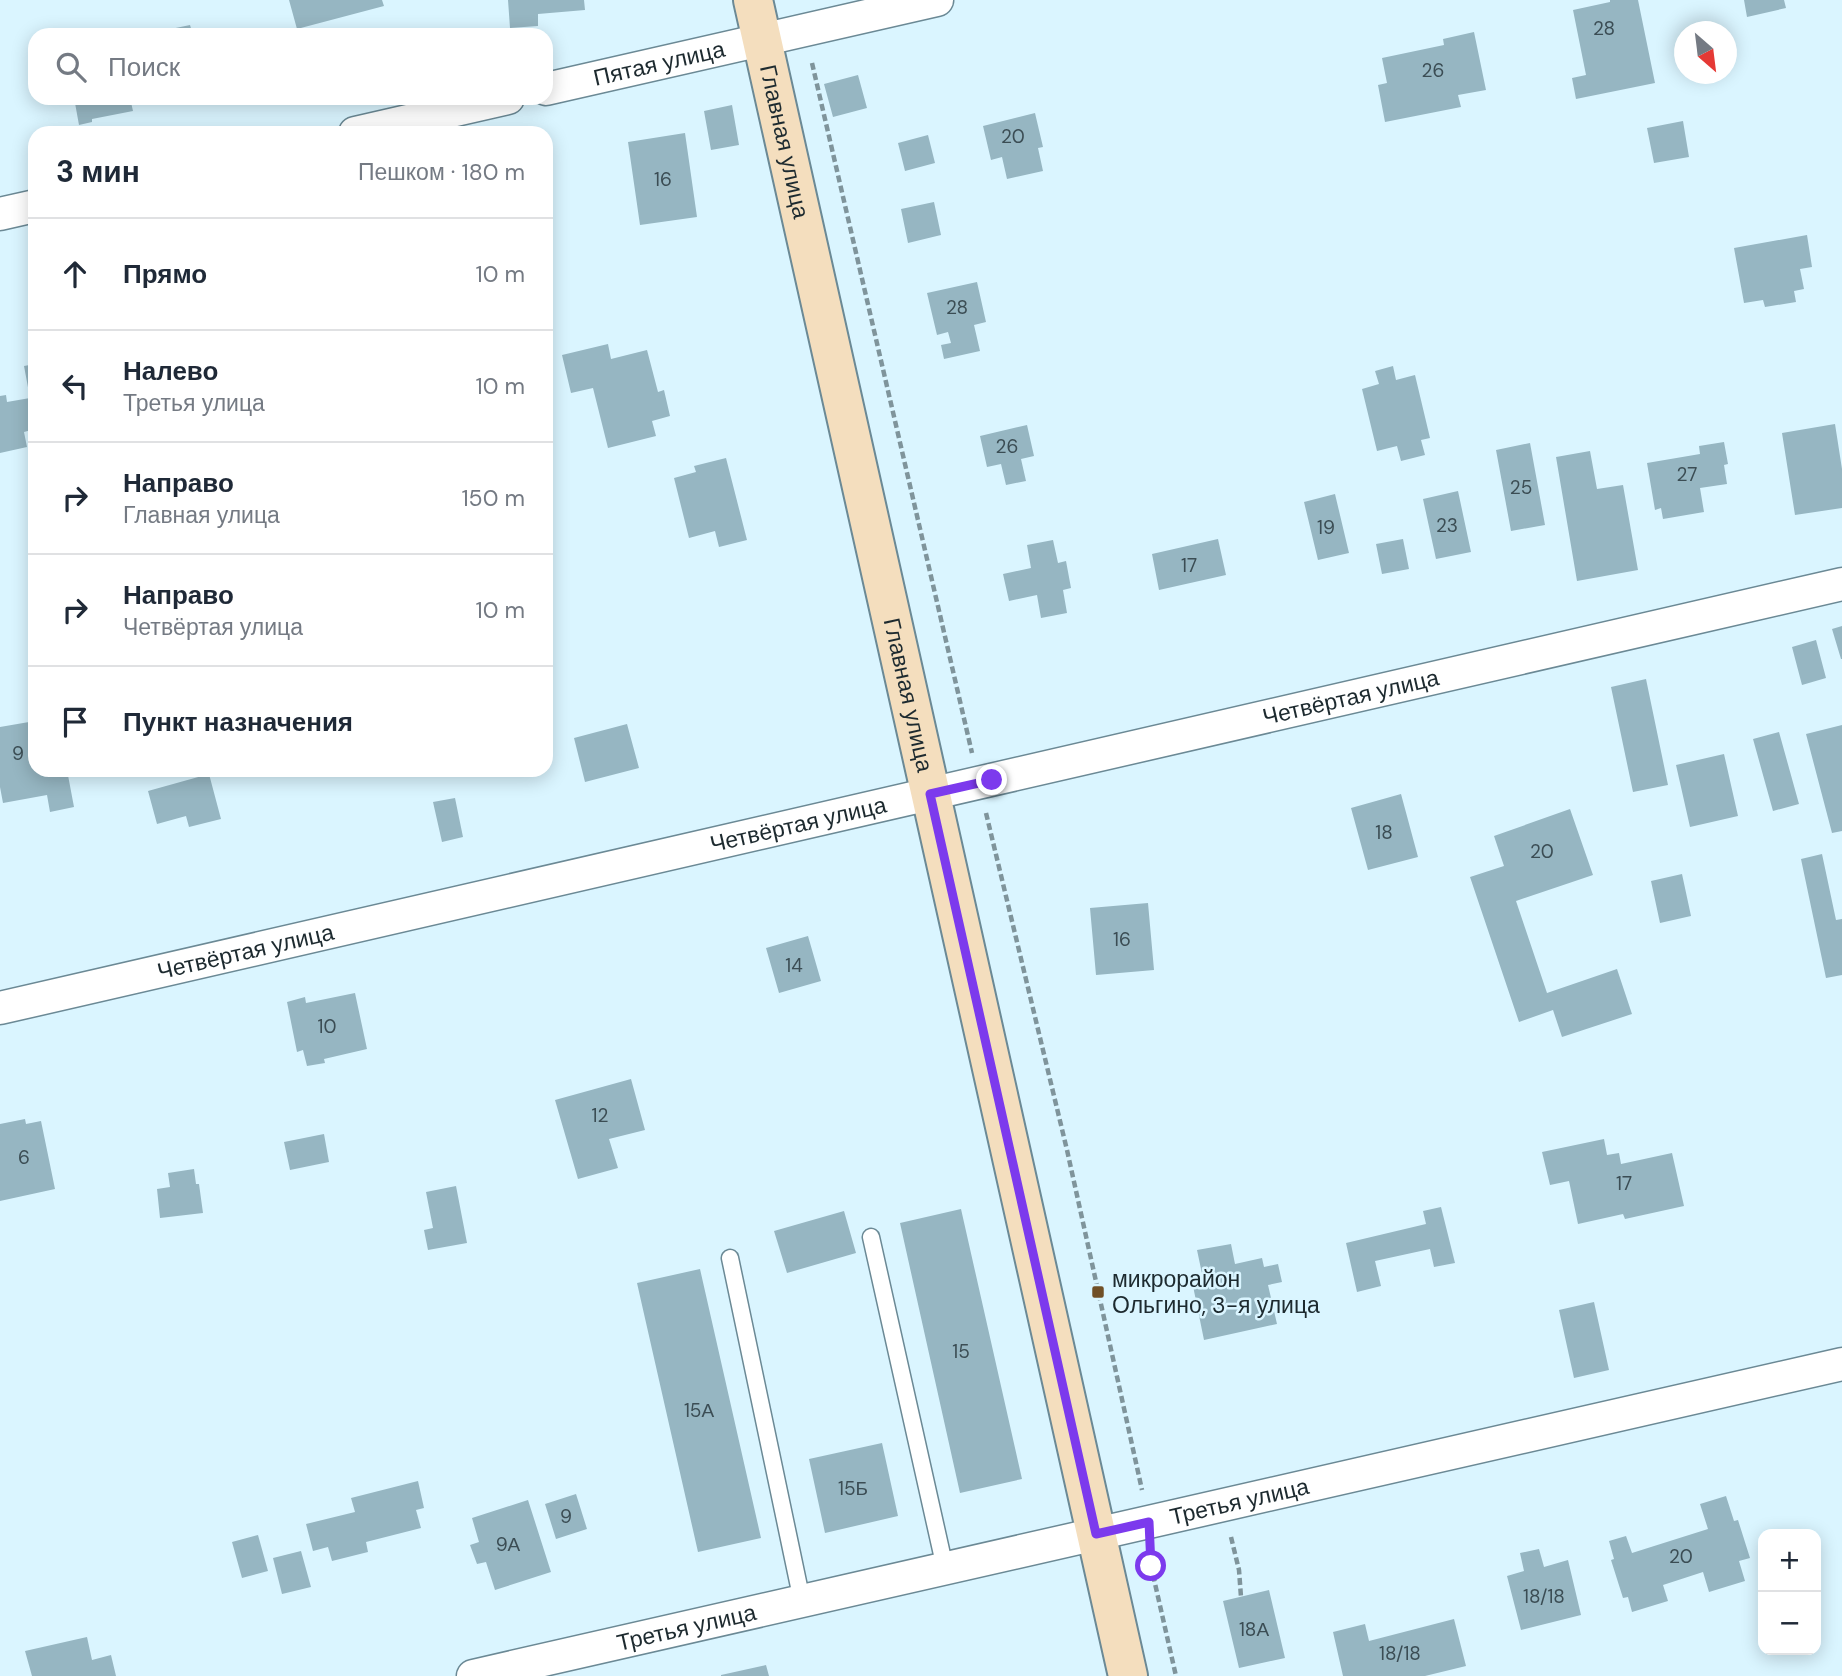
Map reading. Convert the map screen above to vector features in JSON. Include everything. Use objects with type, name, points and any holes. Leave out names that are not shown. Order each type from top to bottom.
[{"type":"street","name":"Главная улица","points":[[753,0],[1128,1676]]},
{"type":"street","name":"Пятая улица","points":[[553,87],[937,0]]},
{"type":"street","points":[[386,126],[477,105]]},
{"type":"street","points":[[0,214],[28,208]]},
{"type":"street","name":"Четвёртая улица","points":[[0,1008],[1842,584]]},
{"type":"street","name":"Третья улица","points":[[473,1676],[1842,1364]]},
{"type":"lane","points":[[871,1237],[945,1569]]},
{"type":"lane","points":[[730,1258],[802,1601]]},
{"type":"path","points":[[1223,1505],[1239,1570],[1241,1597]]},
{"type":"path","points":[[1149,1522],[1151,1566],[1176,1676]]},
{"type":"building","points":[[289,0],[382,0],[384,6],[301,28],[297,28]]},
{"type":"building","points":[[508,0],[584,0],[585,10],[538,14],[538,26],[510,28]]},
{"type":"building","points":[[1610,0],[1638,0],[1655,83],[1576,99],[1572,78],[1586,75],[1573,10]]},
{"type":"building","points":[[1744,0],[1784,0],[1786,8],[1747,17]]},
{"type":"building","points":[[1474,32],[1486,90],[1458,95],[1461,107],[1385,122],[1378,85],[1387,83],[1382,58],[1444,45],[1443,39]]},
{"type":"building","points":[[858,75],[867,108],[833,117],[824,84]]},
{"type":"building","points":[[75,105],[132,105],[133,111],[92,119],[92,122],[79,125]]},
{"type":"building","points":[[732,105],[739,145],[711,150],[704,111]]},
{"type":"building","points":[[1035,113],[1043,147],[1038,148],[1043,171],[1007,179],[1002,157],[991,160],[983,126]]},
{"type":"building","points":[[1683,121],[1689,157],[1654,163],[1647,128]]},
{"type":"building","points":[[685,133],[697,217],[640,225],[628,142]]},
{"type":"building","points":[[928,135],[935,163],[905,171],[898,143]]},
{"type":"building","points":[[934,202],[941,235],[908,243],[901,209]]},
{"type":"building","points":[[1807,235],[1812,267],[1800,269],[1804,289],[1794,291],[1796,302],[1765,307],[1763,300],[1744,303],[1734,248]]},
{"type":"building","points":[[977,282],[986,322],[974,325],[980,351],[944,359],[941,345],[951,343],[948,332],[937,335],[927,293]]},
{"type":"building","points":[[608,344],[611,359],[647,350],[658,392],[664,390],[670,416],[652,421],[656,436],[608,448],[593,388],[571,393],[562,355]]},
{"type":"building","points":[[28,365],[28,387],[24,366]]},
{"type":"building","points":[[1393,366],[1396,380],[1415,375],[1430,438],[1421,440],[1425,455],[1401,461],[1397,446],[1377,451],[1362,389],[1379,384],[1375,371]]},
{"type":"building","points":[[6,395],[7,402],[28,398],[28,431],[24,432],[27,447],[0,453],[0,396]]},
{"type":"building","points":[[1835,424],[1842,469],[1842,508],[1795,515],[1782,433]]},
{"type":"building","points":[[1027,425],[1034,456],[1021,459],[1026,481],[1006,485],[1001,464],[987,467],[980,436]]},
{"type":"building","points":[[1724,442],[1728,464],[1724,465],[1727,484],[1700,488],[1704,512],[1663,519],[1661,508],[1655,510],[1647,463],[1700,454],[1699,446]]},
{"type":"building","points":[[1530,443],[1545,525],[1511,531],[1496,450]]},
{"type":"building","points":[[1590,451],[1597,489],[1623,485],[1638,570],[1577,581],[1556,457]]},
{"type":"building","points":[[726,458],[747,540],[719,547],[715,531],[689,538],[674,478],[696,472],[694,466]]},
{"type":"building","points":[[1458,491],[1471,552],[1436,559],[1423,499]]},
{"type":"building","points":[[1335,494],[1349,553],[1318,560],[1304,502]]},
{"type":"building","points":[[1218,539],[1226,575],[1159,590],[1152,554]]},
{"type":"building","points":[[1403,539],[1409,569],[1382,574],[1376,544]]},
{"type":"building","points":[[1053,540],[1058,563],[1066,561],[1071,588],[1063,590],[1067,613],[1041,618],[1037,595],[1009,601],[1003,574],[1031,568],[1027,545]]},
{"type":"building","points":[[1842,626],[1842,659],[1841,659],[1832,629]]},
{"type":"building","points":[[1816,640],[1826,678],[1802,685],[1792,647]]},
{"type":"building","points":[[1646,679],[1668,785],[1633,792],[1611,687]]},
{"type":"building","points":[[28,722],[28,777],[68,777],[74,807],[50,812],[47,795],[3,803],[0,787],[0,727]]},
{"type":"building","points":[[627,724],[639,768],[585,782],[574,738]]},
{"type":"building","points":[[1842,725],[1842,831],[1832,833],[1806,734]]},
{"type":"building","points":[[1779,732],[1799,804],[1773,811],[1753,739]]},
{"type":"building","points":[[1724,754],[1738,816],[1690,827],[1676,765]]},
{"type":"building","points":[[198,777],[210,777],[221,819],[189,827],[186,816],[157,824],[148,791]]},
{"type":"building","points":[[1401,794],[1418,857],[1368,870],[1351,808]]},
{"type":"building","points":[[455,798],[463,837],[442,842],[433,802]]},
{"type":"building","points":[[1570,809],[1593,875],[1516,901],[1547,993],[1617,969],[1632,1014],[1562,1037],[1553,1010],[1519,1022],[1470,877],[1504,866],[1494,836]]},
{"type":"building","points":[[1822,854],[1836,920],[1842,919],[1842,975],[1826,978],[1801,859]]},
{"type":"building","points":[[1682,874],[1691,916],[1660,923],[1651,881]]},
{"type":"building","points":[[1148,903],[1154,970],[1096,975],[1090,908]]},
{"type":"building","points":[[808,936],[821,981],[779,993],[766,948]]},
{"type":"building","points":[[355,993],[367,1049],[324,1059],[325,1063],[307,1066],[303,1050],[297,1052],[287,1002],[305,997],[306,1003]]},
{"type":"building","points":[[631,1079],[645,1130],[609,1139],[618,1168],[578,1179],[555,1100]]},
{"type":"building","points":[[25,1119],[26,1124],[41,1121],[55,1189],[0,1201],[0,1124]]},
{"type":"building","points":[[324,1134],[329,1162],[290,1170],[284,1142]]},
{"type":"building","points":[[1604,1139],[1607,1155],[1619,1153],[1621,1164],[1672,1153],[1684,1206],[1625,1219],[1623,1214],[1578,1224],[1569,1181],[1550,1185],[1542,1152]]},
{"type":"building","points":[[194,1169],[203,1213],[160,1218],[157,1189],[170,1187],[168,1173]]},
{"type":"building","points":[[456,1186],[467,1243],[428,1250],[424,1230],[433,1228],[426,1192]]},
{"type":"building","points":[[1441,1207],[1455,1263],[1434,1267],[1430,1249],[1375,1261],[1381,1286],[1357,1292],[1346,1243],[1426,1224],[1423,1211]]},
{"type":"building","points":[[961,1209],[1022,1479],[960,1493],[900,1223]]},
{"type":"building","points":[[844,1211],[856,1253],[787,1273],[774,1231]]},
{"type":"building","points":[[1231,1244],[1235,1264],[1262,1258],[1264,1267],[1278,1264],[1282,1282],[1268,1285],[1277,1324],[1204,1340],[1193,1286],[1204,1283],[1197,1250]]},
{"type":"building","points":[[700,1269],[761,1538],[698,1552],[637,1283]]},
{"type":"building","points":[[1594,1302],[1609,1370],[1574,1378],[1559,1310]]},
{"type":"building","points":[[882,1443],[898,1516],[825,1533],[809,1459]]},
{"type":"building","points":[[418,1481],[424,1508],[416,1510],[421,1528],[366,1542],[368,1552],[332,1561],[328,1547],[313,1551],[306,1524],[355,1512],[351,1498]]},
{"type":"building","points":[[576,1494],[587,1529],[556,1539],[545,1504]]},
{"type":"building","points":[[1726,1496],[1734,1521],[1738,1520],[1750,1558],[1739,1561],[1745,1581],[1709,1592],[1703,1572],[1663,1585],[1668,1601],[1632,1612],[1628,1597],[1623,1598],[1611,1560],[1614,1559],[1609,1541],[1626,1536],[1632,1553],[1708,1529],[1700,1504]]},
{"type":"building","points":[[528,1500],[551,1572],[495,1590],[486,1562],[477,1564],[470,1545],[479,1542],[472,1518]]},
{"type":"building","points":[[258,1535],[268,1571],[242,1578],[232,1542]]},
{"type":"building","points":[[1539,1549],[1544,1567],[1568,1560],[1581,1615],[1521,1630],[1507,1576],[1524,1571],[1520,1553]]},
{"type":"building","points":[[301,1551],[311,1587],[282,1594],[273,1558]]},
{"type":"building","points":[[1269,1590],[1285,1658],[1239,1668],[1223,1601]]},
{"type":"building","points":[[1454,1619],[1466,1666],[1425,1676],[1343,1676],[1333,1632],[1365,1624],[1369,1641]]},
{"type":"building","points":[[87,1637],[92,1660],[111,1655],[116,1676],[32,1676],[25,1651]]},
{"type":"building","points":[[766,1665],[769,1676],[721,1676],[721,1675]]},
{"type":"place","name":"микрорайон Ольгино, 3-я улица","points":[[1098,1292]]},
{"type":"route","points":[[992,780],[930,794],[1096,1534],[1149,1522],[1151,1566]]}]
